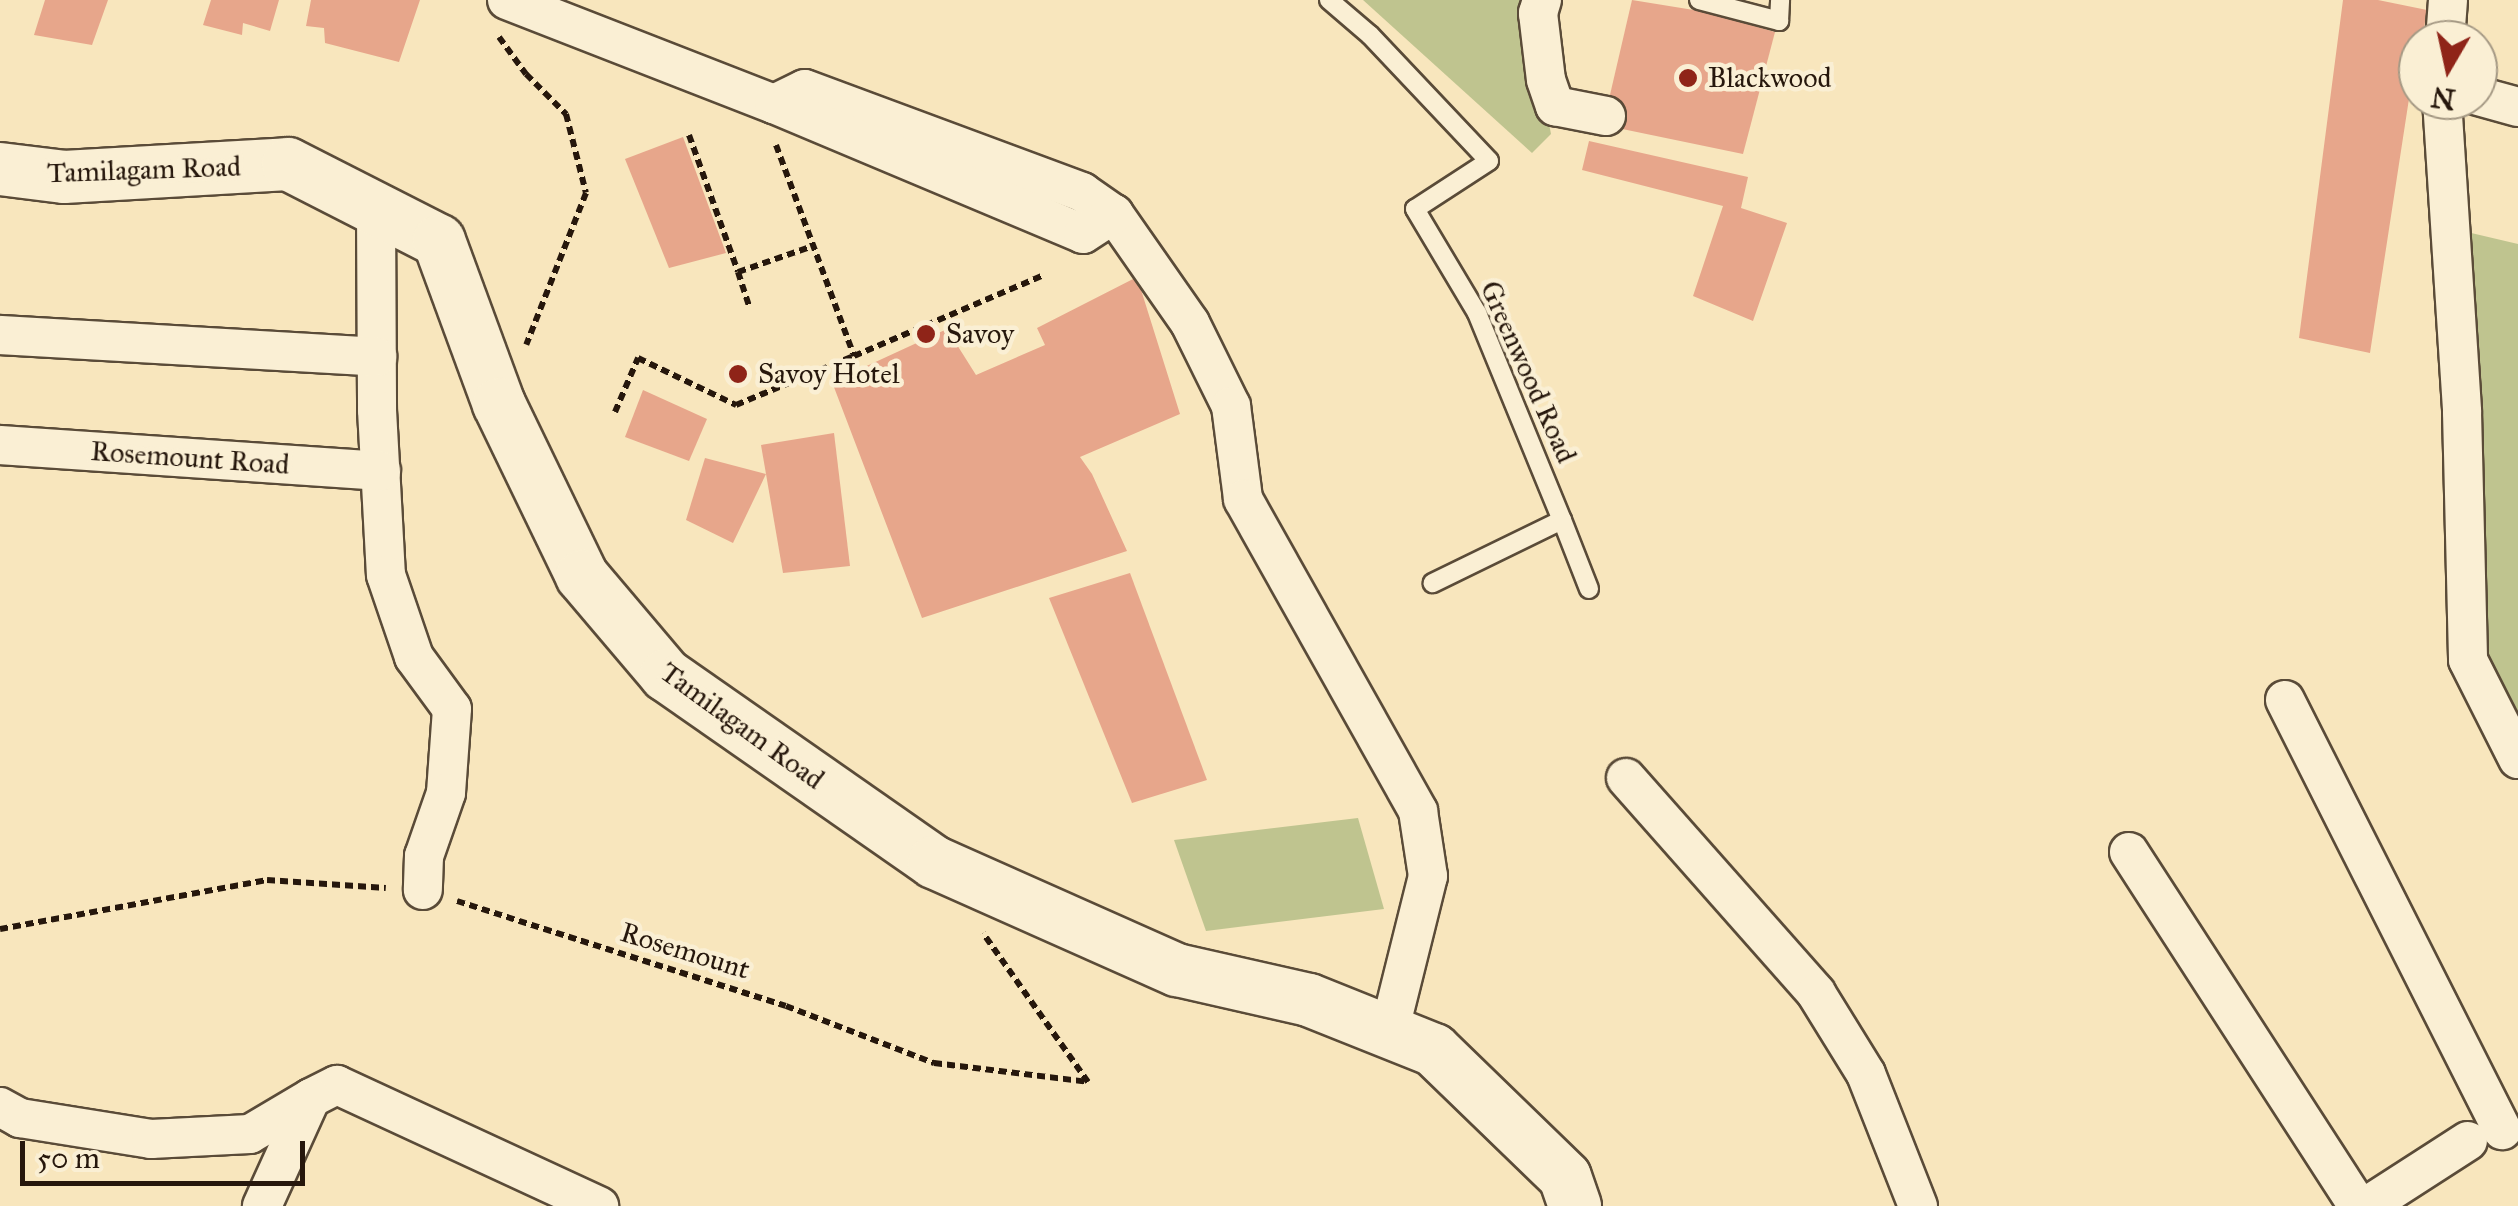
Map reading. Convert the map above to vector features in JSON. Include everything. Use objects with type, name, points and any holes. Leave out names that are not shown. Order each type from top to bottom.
[{"type":"street","points":[[1542,0],[1538,13],[1546,80],[1555,106],[1606,116]]},
{"type":"street","points":[[500,15],[766,100],[805,89],[1082,192],[1114,214],[1190,323],[1231,406],[1243,499],[1418,810],[1428,876],[1389,1032]]},
{"type":"street","points":[[2443,120],[2462,412],[2468,660],[2518,759]]},
{"type":"street","name":"Tamilagam Road","points":[[0,169],[64,178],[288,164],[438,240],[504,414],[582,576],[666,676],[934,862],[1177,970],[1308,1000],[1434,1050],[1565,1177],[1574,1206]]},
{"type":"street","points":[[376,209],[380,471],[386,575],[414,656],[452,709],[446,792],[424,856],[423,890]]},
{"type":"street","points":[[0,335],[377,356]]},
{"type":"street","name":"Rosemount Road","points":[[0,445],[380,471]]},
{"type":"street","points":[[2285,700],[2485,1136],[2367,1206]]},
{"type":"street","points":[[1626,778],[1816,993],[1866,1074],[1918,1206]]},
{"type":"street","points":[[2129,852],[2358,1206]]},
{"type":"street","points":[[0,1107],[20,1118],[151,1139],[250,1134],[337,1085],[600,1206]]},
{"type":"street","points":[[262,1206],[311,1098]]},
{"type":"lane","name":"Greenwood Road","points":[[1329,0],[1370,35],[1489,161],[1415,209],[1477,313],[1589,589]]},
{"type":"lane","points":[[1700,0],[1779,21],[1780,0]]},
{"type":"lane","points":[[1433,582],[1562,520]]},
{"type":"path","points":[[500,15],[526,74],[566,114],[586,193],[516,371],[504,414]]},
{"type":"path","points":[[766,100],[813,246],[854,356]]},
{"type":"path","points":[[689,135],[750,308]]},
{"type":"path","points":[[738,272],[813,246]]},
{"type":"path","points":[[615,412],[638,358],[736,405],[1044,275]]},
{"type":"path","name":"Rosemount","points":[[0,929],[267,880],[423,890],[786,1006],[934,1063],[1088,1082],[978,925]]},
{"type":"green space","points":[[1363,0],[1526,0],[1551,134],[1532,153]]},
{"type":"green space","points":[[2450,228],[2518,244],[2518,759],[2468,660]]},
{"type":"green space","points":[[1358,818],[1384,909],[1206,931],[1174,840]]},
{"type":"building","points":[[45,0],[108,0],[92,45],[34,35]]},
{"type":"building","points":[[211,0],[279,0],[270,31],[243,23],[242,35],[203,25]]},
{"type":"building","points":[[311,0],[420,0],[399,62],[325,43],[324,28],[306,26]]},
{"type":"building","name":"Blackwood","points":[[1632,0],[1706,12],[1775,32],[1743,154],[1603,125]]},
{"type":"building","points":[[2343,0],[2378,0],[2427,10],[2425,20],[2398,20],[2398,120],[2406,120],[2370,353],[2299,338]]},
{"type":"building","points":[[683,137],[726,253],[669,268],[625,159]]},
{"type":"building","points":[[1589,141],[1748,177],[1741,208],[1787,223],[1753,321],[1693,296],[1723,206],[1582,170]]},
{"type":"building","points":[[1137,277],[1180,414],[1080,457],[1092,474],[1127,551],[922,618],[832,382],[947,329],[976,375],[1045,345],[1037,328]]},
{"type":"building","points":[[643,390],[707,419],[689,461],[625,437]]},
{"type":"building","points":[[834,433],[850,566],[783,573],[761,445]]},
{"type":"building","points":[[705,458],[766,474],[733,543],[686,520]]},
{"type":"building","points":[[1130,573],[1207,780],[1132,803],[1049,598]]},
{"type":"place","name":"Blackwood","points":[[1688,78]]},
{"type":"place","name":"Savoy","points":[[926,334]]},
{"type":"place","name":"Savoy Hotel","points":[[738,374]]}]
